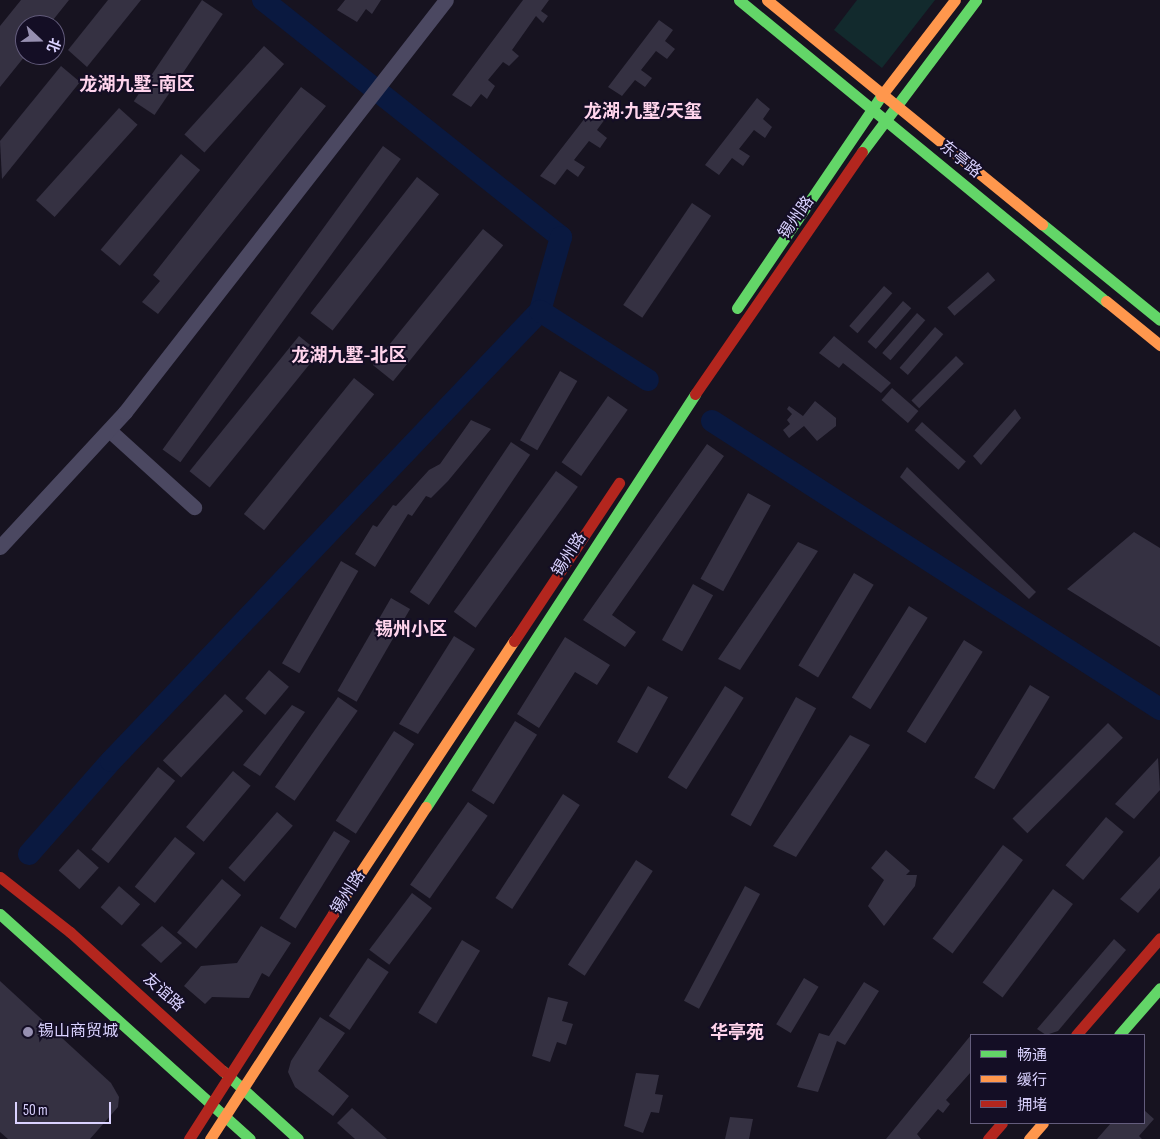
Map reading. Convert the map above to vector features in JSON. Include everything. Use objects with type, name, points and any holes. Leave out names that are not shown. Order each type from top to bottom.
[{"type":"street","points":[[0,547],[109,430],[446,0]]},
{"type":"street","name":"东亭路","points":[[739,0],[1160,346]]},
{"type":"street","name":"东亭路","points":[[767,0],[1160,320]]},
{"type":"street","name":"锡州路","points":[[726,322],[872,108],[954,0]]},
{"type":"street","name":"锡州路","points":[[210,1139],[241,1088],[692,399],[885,119],[976,0]]},
{"type":"street","points":[[109,430],[194,507]]},
{"type":"street","name":"锡州路","points":[[189,1139],[228,1074],[627,471]]},
{"type":"street","name":"友谊路","points":[[0,877],[70,932],[298,1139]]},
{"type":"street","points":[[0,914],[212,1102],[250,1139]]},
{"type":"street","points":[[1077,1034],[1160,938]]},
{"type":"street","points":[[1120,1034],[1160,988]]},
{"type":"street","points":[[988,1139],[1001,1124]]},
{"type":"street","points":[[1029,1139],[1042,1124]]},
{"type":"green space","points":[[857,0],[935,0],[882,68],[834,30]]},
{"type":"building","points":[[21,0],[69,0],[57,15],[15,15],[15,65],[18,65],[0,87],[0,26]]},
{"type":"building","points":[[108,0],[141,0],[87,67],[68,50]]},
{"type":"building","points":[[202,0],[223,14],[155,115],[134,101]]},
{"type":"building","points":[[345,0],[381,0],[372,14],[366,9],[357,22],[337,10]]},
{"type":"building","points":[[523,0],[549,0],[541,11],[548,16],[543,23],[536,16],[512,50],[519,56],[509,66],[503,62],[488,80],[495,86],[487,99],[481,94],[471,107],[452,95]]},
{"type":"building","points":[[659,20],[673,30],[665,41],[675,49],[667,59],[656,51],[641,70],[652,78],[645,87],[635,80],[622,96],[608,87]]},
{"type":"building","points":[[264,46],[284,64],[204,153],[184,134]]},
{"type":"building","points":[[61,66],[80,82],[2,179],[0,141]]},
{"type":"building","points":[[301,87],[326,106],[158,314],[142,302],[160,281],[153,275]]},
{"type":"building","points":[[757,98],[770,109],[763,119],[772,127],[765,138],[754,130],[739,149],[750,156],[743,166],[732,158],[719,175],[705,165]]},
{"type":"building","points":[[119,108],[138,125],[55,217],[36,200]]},
{"type":"building","points":[[592,109],[605,119],[597,130],[607,138],[600,148],[589,141],[574,160],[585,167],[578,177],[567,169],[555,185],[540,176]]},
{"type":"building","points":[[383,146],[401,159],[180,462],[163,449]]},
{"type":"building","points":[[181,154],[200,170],[120,266],[101,250]]},
{"type":"building","points":[[417,177],[439,194],[333,331],[310,313]]},
{"type":"building","points":[[692,203],[711,216],[642,318],[623,305]]},
{"type":"building","points":[[483,229],[503,245],[393,381],[373,365]]},
{"type":"building","points":[[988,272],[995,280],[954,316],[947,307]]},
{"type":"building","points":[[884,286],[892,293],[858,333],[849,326]]},
{"type":"building","points":[[903,301],[911,308],[876,349],[868,342]]},
{"type":"building","points":[[917,313],[925,320],[891,360],[882,353]]},
{"type":"building","points":[[935,327],[943,334],[908,375],[900,368]]},
{"type":"building","points":[[299,336],[319,352],[210,488],[189,471]]},
{"type":"building","points":[[834,336],[891,383],[881,393],[843,363],[839,368],[819,353]]},
{"type":"building","points":[[956,356],[964,364],[919,408],[911,401]]},
{"type":"building","points":[[560,371],[577,381],[537,450],[520,440]]},
{"type":"building","points":[[354,378],[374,394],[264,530],[244,514]]},
{"type":"building","points":[[892,388],[918,411],[908,423],[882,400]]},
{"type":"building","points":[[608,396],[628,410],[581,476],[562,462]]},
{"type":"building","points":[[815,401],[836,418],[836,426],[817,441],[804,426],[789,438],[783,430],[790,424],[787,420],[792,414],[787,409],[789,406],[803,416]]},
{"type":"building","points":[[1015,409],[1021,418],[981,465],[973,456]]},
{"type":"building","points":[[471,420],[491,429],[448,481],[431,498],[426,496],[412,516],[408,514],[375,567],[355,554],[373,525],[377,527],[393,505],[396,506],[429,470],[440,464]]},
{"type":"building","points":[[922,422],[966,461],[958,470],[915,430]]},
{"type":"building","points":[[511,442],[530,455],[429,605],[410,592]]},
{"type":"building","points":[[707,444],[724,456],[612,615],[636,632],[625,647],[583,620]]},
{"type":"building","points":[[907,467],[1036,592],[1029,599],[900,477]]},
{"type":"building","points":[[556,471],[578,487],[476,628],[454,612]]},
{"type":"building","points":[[748,493],[771,506],[723,591],[700,579]]},
{"type":"building","points":[[1134,532],[1160,548],[1160,647],[1067,589]]},
{"type":"building","points":[[798,542],[818,551],[740,670],[718,659]]},
{"type":"building","points":[[341,561],[358,571],[299,673],[282,663]]},
{"type":"building","points":[[854,573],[874,585],[818,677],[798,666]]},
{"type":"building","points":[[693,584],[713,595],[682,651],[662,640]]},
{"type":"building","points":[[391,598],[410,609],[357,702],[338,691]]},
{"type":"building","points":[[909,606],[928,618],[870,709],[852,698]]},
{"type":"building","points":[[454,636],[475,649],[418,734],[399,724]]},
{"type":"building","points":[[565,637],[610,665],[597,685],[575,672],[539,728],[517,714]]},
{"type":"building","points":[[964,640],[983,652],[925,743],[907,732]]},
{"type":"building","points":[[269,670],[289,687],[265,715],[245,698]]},
{"type":"building","points":[[1030,685],[1050,697],[994,789],[974,778]]},
{"type":"building","points":[[648,686],[668,697],[637,753],[617,742]]},
{"type":"building","points":[[725,686],[744,698],[686,789],[668,778]]},
{"type":"building","points":[[225,694],[243,711],[181,778],[163,761]]},
{"type":"building","points":[[338,697],[358,711],[295,801],[275,787]]},
{"type":"building","points":[[796,697],[816,708],[751,826],[731,815]]},
{"type":"building","points":[[292,705],[305,712],[260,776],[243,765]]},
{"type":"building","points":[[515,721],[537,735],[494,804],[472,791]]},
{"type":"building","points":[[1108,723],[1123,738],[1027,833],[1013,818]]},
{"type":"building","points":[[394,731],[414,744],[356,834],[336,821]]},
{"type":"building","points":[[850,735],[870,745],[796,857],[773,846]]},
{"type":"building","points":[[1158,758],[1160,790],[1134,819],[1115,804]]},
{"type":"building","points":[[158,767],[175,781],[108,863],[91,849]]},
{"type":"building","points":[[233,771],[251,786],[204,842],[186,827]]},
{"type":"building","points":[[563,794],[580,805],[512,909],[495,898]]},
{"type":"building","points":[[468,802],[488,816],[430,899],[410,885]]},
{"type":"building","points":[[277,812],[293,826],[244,882],[228,868]]},
{"type":"building","points":[[1106,817],[1124,832],[1083,880],[1066,865]]},
{"type":"building","points":[[334,831],[350,841],[296,928],[279,918]]},
{"type":"building","points":[[175,837],[195,853],[155,903],[135,887]]},
{"type":"building","points":[[1003,845],[1023,860],[953,953],[933,938]]},
{"type":"building","points":[[78,849],[99,868],[79,889],[59,871]]},
{"type":"building","points":[[886,850],[910,871],[906,875],[917,875],[915,886],[884,926],[868,906],[884,880],[871,868]]},
{"type":"building","points":[[1160,856],[1160,888],[1138,913],[1120,899]]},
{"type":"building","points":[[636,860],[653,871],[585,976],[568,965]]},
{"type":"building","points":[[222,879],[241,895],[196,949],[177,933]]},
{"type":"building","points":[[119,886],[140,904],[122,926],[101,907]]},
{"type":"building","points":[[745,886],[760,894],[699,1009],[684,1001]]},
{"type":"building","points":[[1053,889],[1073,904],[1003,997],[983,982]]},
{"type":"building","points":[[412,893],[432,908],[389,965],[369,950]]},
{"type":"building","points":[[162,926],[182,943],[161,963],[141,945]]},
{"type":"building","points":[[261,926],[291,943],[269,977],[262,973],[249,998],[212,997],[205,1004],[184,986],[201,966],[237,963]]},
{"type":"building","points":[[1114,939],[1126,950],[1058,1031],[1044,1034],[1037,1029]]},
{"type":"building","points":[[462,940],[480,951],[436,1024],[418,1013]]},
{"type":"building","points":[[368,958],[389,972],[350,1030],[329,1016]]},
{"type":"building","points":[[804,978],[819,987],[791,1033],[776,1024]]},
{"type":"building","name":"锡山商贸城","points":[[0,981],[111,1083],[119,1097],[118,1107],[90,1139],[8,1139],[0,1132]]},
{"type":"building","points":[[864,982],[879,991],[845,1045],[837,1041],[818,1092],[797,1087],[819,1033],[829,1036]]},
{"type":"building","points":[[548,997],[568,1002],[562,1021],[573,1024],[566,1045],[557,1042],[550,1062],[532,1056]]},
{"type":"building","points":[[320,1017],[345,1033],[318,1071],[349,1096],[333,1116],[295,1087],[288,1072],[291,1061]]},
{"type":"building","points":[[970,1036],[970,1073],[946,1100],[950,1104],[943,1113],[938,1109],[917,1134],[921,1139],[886,1139]]},
{"type":"building","points":[[636,1073],[659,1075],[655,1094],[663,1095],[659,1113],[651,1112],[643,1133],[624,1126]]},
{"type":"building","points":[[352,1108],[387,1139],[355,1139],[337,1123]]},
{"type":"building","points":[[1145,1111],[1154,1119],[1139,1136],[1142,1139],[1097,1139],[1110,1124],[1145,1124]]},
{"type":"building","points":[[730,1117],[753,1119],[749,1139],[725,1139]]},
{"type":"waterway","points":[[263,0],[561,237],[540,311]]},
{"type":"waterway","points":[[29,854],[111,761],[540,311],[648,380]]},
{"type":"waterway","points":[[712,421],[1160,709]]},
{"type":"traffic: fast","points":[[739,0],[1106,301]]},
{"type":"traffic: fast","points":[[862,152],[976,0]]},
{"type":"traffic: fast","points":[[737,308],[881,96]]},
{"type":"traffic: fast","points":[[1042,224],[1160,320]]},
{"type":"traffic: fast","points":[[426,807],[695,394]]},
{"type":"traffic: fast","points":[[0,914],[250,1139]]},
{"type":"traffic: fast","points":[[1120,1034],[1160,988]]},
{"type":"traffic: fast","points":[[223,1071],[298,1139]]},
{"type":"traffic: slow","points":[[767,0],[1042,224]]},
{"type":"traffic: slow","points":[[881,96],[955,0]]},
{"type":"traffic: slow","points":[[1106,301],[1160,345]]},
{"type":"traffic: slow","points":[[333,914],[514,641]]},
{"type":"traffic: slow","points":[[210,1139],[426,807]]},
{"type":"traffic: slow","points":[[1029,1139],[1042,1124]]},
{"type":"traffic: jam","points":[[695,394],[862,152]]},
{"type":"traffic: jam","points":[[514,641],[619,483]]},
{"type":"traffic: jam","points":[[0,877],[70,932],[223,1071]]},
{"type":"traffic: jam","points":[[189,1139],[333,914]]},
{"type":"traffic: jam","points":[[1077,1034],[1160,938]]},
{"type":"traffic: jam","points":[[988,1139],[1001,1124]]},
{"type":"place","name":"锡山商贸城","points":[[28,1032]]},
{"type":"district","name":"龙湖九墅-南区","points":[[137,85]]},
{"type":"district","name":"龙湖·九墅/天玺","points":[[643,112]]},
{"type":"district","name":"龙湖九墅-北区","points":[[349,356]]},
{"type":"district","name":"锡州小区","points":[[411,630]]},
{"type":"district","name":"华亭苑","points":[[737,1033]]}]
